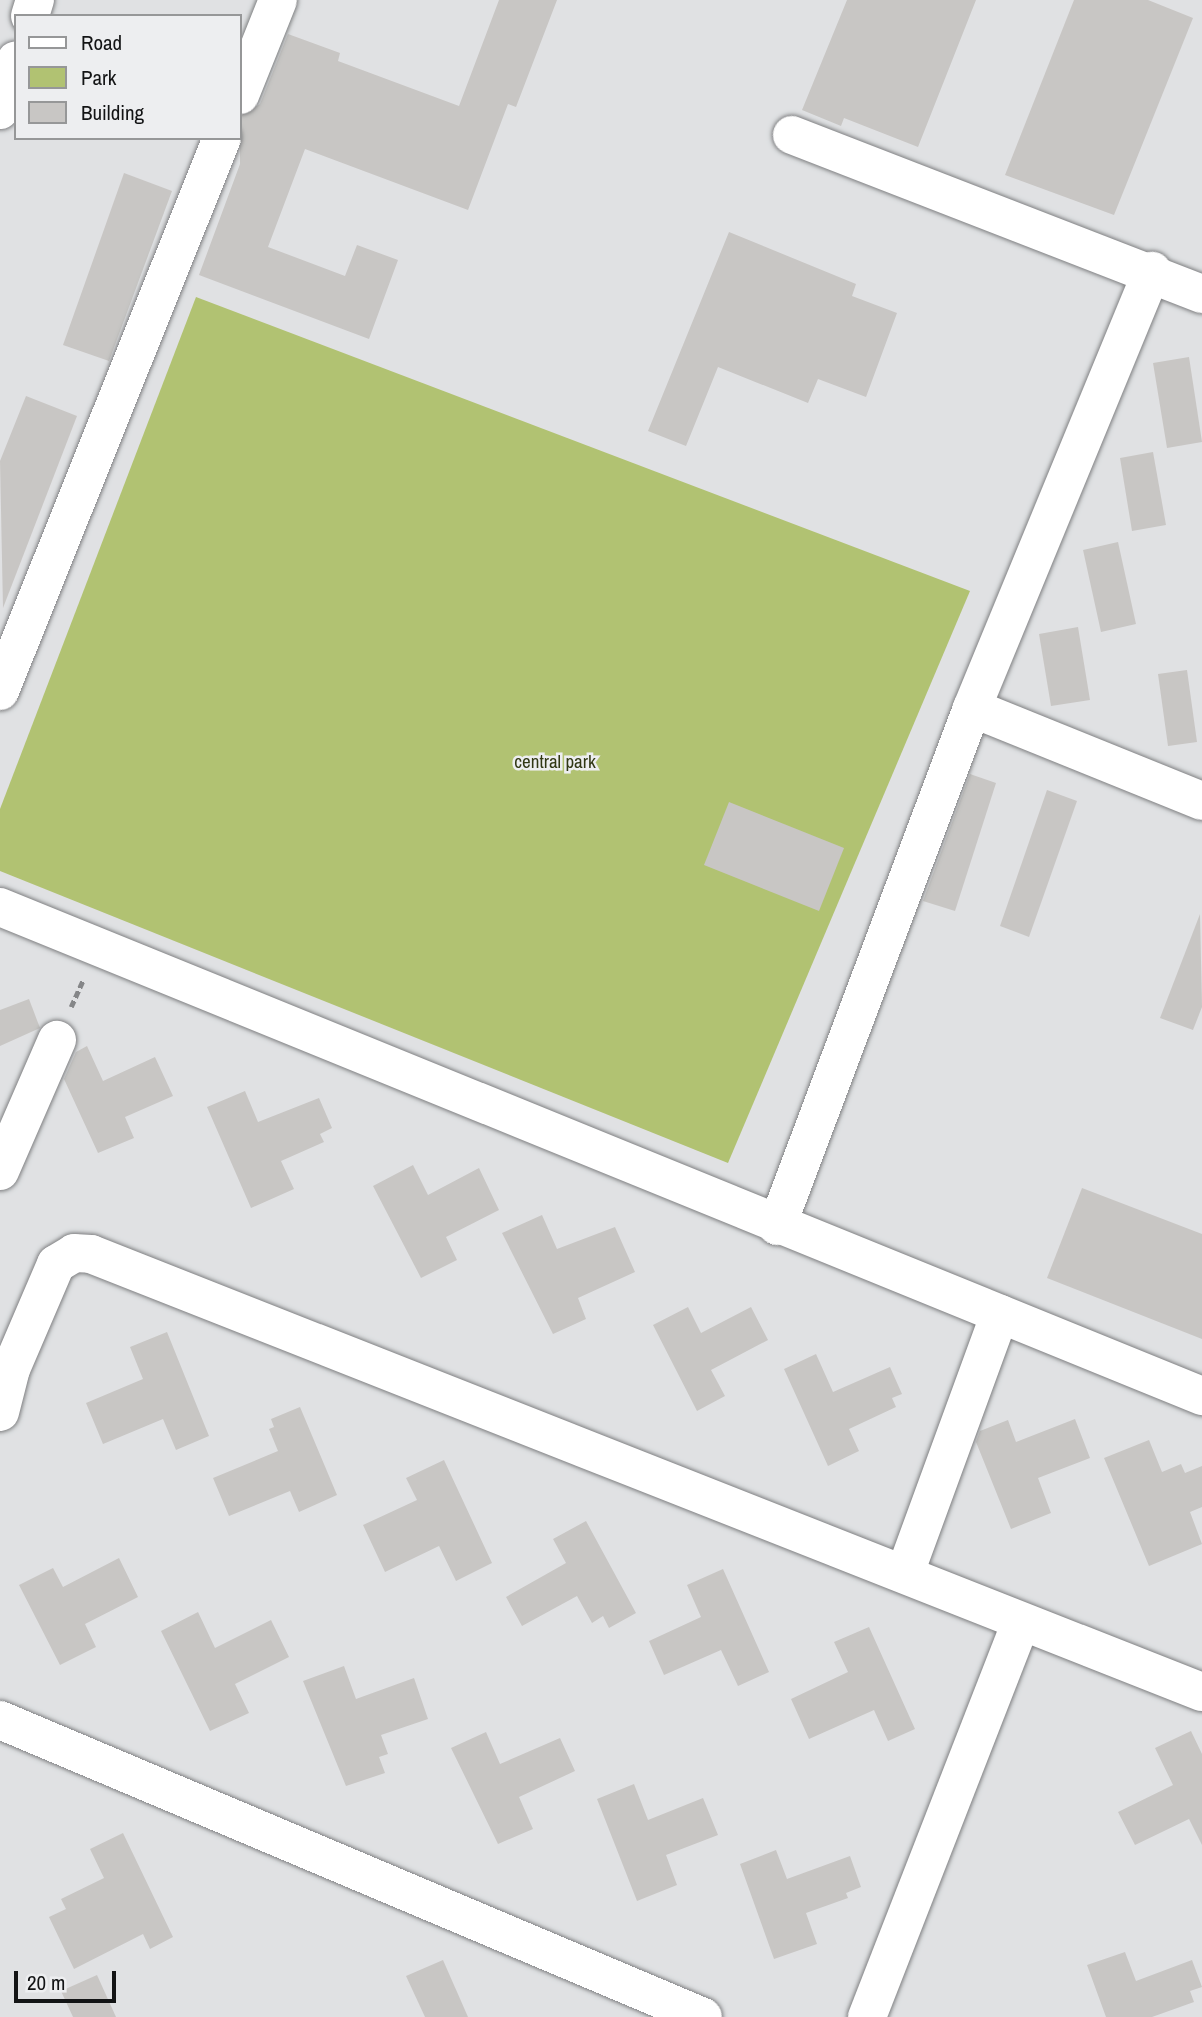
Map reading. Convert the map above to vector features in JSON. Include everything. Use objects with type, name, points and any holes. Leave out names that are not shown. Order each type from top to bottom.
[{"type":"street","points":[[242,90],[278,0]]},
{"type":"street","points":[[0,110],[14,66]]},
{"type":"street","points":[[792,135],[1152,271],[1202,294]]},
{"type":"street","points":[[0,691],[13,624],[221,140]]},
{"type":"street","points":[[777,1226],[972,708],[1152,271]]},
{"type":"street","points":[[972,708],[1202,801]]},
{"type":"street","points":[[0,907],[777,1226],[1202,1396]]},
{"type":"street","points":[[0,1171],[57,1040]]},
{"type":"street","points":[[0,1412],[5,1364],[57,1264],[74,1252],[91,1254],[905,1573],[1020,1624],[1202,1692]]},
{"type":"street","points":[[905,1573],[1000,1314]]},
{"type":"street","points":[[867,2017],[1020,1624]]},
{"type":"street","points":[[0,1720],[703,2017]]},
{"type":"path","points":[[57,1040],[97,947]]},
{"type":"green space","name":"central park","points":[[196,297],[970,591],[728,1163],[0,871],[0,809]]},
{"type":"building","points":[[499,0],[557,0],[516,107],[508,104],[468,210],[305,149],[268,247],[345,276],[357,245],[398,260],[369,339],[199,275],[240,164],[242,115],[260,104],[288,34],[340,53],[338,61],[459,106]]},
{"type":"building","points":[[847,0],[976,0],[918,147],[844,118],[841,126],[802,110]]},
{"type":"building","points":[[1074,0],[1148,0],[1193,18],[1114,215],[1005,175]]},
{"type":"building","points":[[124,173],[172,191],[109,361],[63,345]]},
{"type":"building","points":[[729,232],[856,284],[852,296],[897,313],[866,397],[818,379],[808,403],[718,367],[686,446],[648,431]]},
{"type":"building","points":[[1189,357],[1202,442],[1167,448],[1153,363]]},
{"type":"building","points":[[26,396],[77,416],[3,608],[0,461]]},
{"type":"building","points":[[1153,452],[1166,525],[1132,531],[1120,458]]},
{"type":"building","points":[[1118,542],[1136,624],[1101,632],[1083,550]]},
{"type":"building","points":[[1078,627],[1090,700],[1051,706],[1039,634]]},
{"type":"building","points":[[1187,670],[1197,742],[1168,746],[1158,674]]},
{"type":"building","points":[[970,774],[996,783],[955,911],[923,901]]},
{"type":"building","points":[[1047,790],[1077,801],[1029,937],[1000,926]]},
{"type":"building","points":[[729,802],[844,848],[819,911],[704,865]]},
{"type":"building","points":[[1200,914],[1202,1007],[1193,1030],[1160,1018]]},
{"type":"building","points":[[29,999],[40,1028],[0,1046],[0,1010]]},
{"type":"building","points":[[87,1046],[103,1081],[155,1057],[173,1096],[125,1117],[134,1138],[98,1153],[64,1079],[76,1052]]},
{"type":"building","points":[[245,1091],[258,1122],[319,1098],[332,1128],[320,1134],[324,1142],[281,1161],[294,1189],[251,1208],[207,1107]]},
{"type":"building","points":[[413,1165],[428,1195],[479,1168],[499,1210],[446,1237],[457,1260],[421,1278],[373,1186]]},
{"type":"building","points":[[1082,1188],[1202,1234],[1202,1339],[1047,1278]]},
{"type":"building","points":[[542,1215],[557,1249],[615,1227],[635,1272],[578,1298],[586,1319],[553,1334],[502,1233]]},
{"type":"building","points":[[688,1307],[701,1333],[751,1307],[768,1340],[711,1370],[725,1396],[697,1411],[653,1325]]},
{"type":"building","points":[[167,1332],[209,1436],[176,1450],[163,1419],[103,1444],[86,1403],[143,1379],[130,1347]]},
{"type":"building","points":[[816,1354],[833,1392],[890,1367],[902,1394],[892,1398],[896,1407],[849,1429],[859,1451],[828,1466],[784,1369]]},
{"type":"building","points":[[300,1407],[337,1495],[299,1512],[290,1491],[229,1516],[213,1478],[278,1451],[269,1429],[274,1427],[271,1419]]},
{"type":"building","points":[[1075,1419],[1090,1458],[1038,1478],[1051,1513],[1011,1529],[976,1442],[980,1431],[1008,1420],[1016,1442]]},
{"type":"building","points":[[1149,1440],[1162,1472],[1181,1464],[1185,1473],[1202,1466],[1202,1507],[1190,1512],[1202,1544],[1149,1566],[1104,1458]]},
{"type":"building","points":[[444,1460],[492,1563],[456,1581],[439,1546],[385,1572],[363,1525],[417,1500],[406,1478]]},
{"type":"building","points":[[586,1521],[636,1613],[609,1628],[603,1616],[592,1623],[577,1596],[522,1626],[506,1597],[566,1563],[553,1539]]},
{"type":"building","points":[[119,1558],[138,1597],[85,1624],[96,1647],[60,1665],[19,1585],[53,1568],[63,1587]]},
{"type":"building","points":[[723,1569],[769,1672],[738,1686],[721,1650],[664,1675],[649,1641],[701,1617],[687,1585]]},
{"type":"building","points":[[198,1612],[215,1648],[271,1620],[289,1657],[235,1684],[249,1713],[210,1731],[161,1631]]},
{"type":"building","points":[[869,1627],[915,1729],[888,1741],[874,1710],[809,1739],[791,1699],[848,1672],[834,1642]]},
{"type":"building","points":[[344,1666],[356,1699],[414,1678],[428,1719],[381,1735],[388,1754],[379,1757],[385,1773],[346,1786],[303,1681]]},
{"type":"building","points":[[1191,1731],[1202,1754],[1202,1845],[1189,1819],[1135,1845],[1118,1812],[1173,1785],[1155,1748]]},
{"type":"building","points":[[486,1732],[500,1764],[560,1738],[575,1771],[519,1797],[533,1829],[498,1844],[451,1748]]},
{"type":"building","points":[[634,1784],[648,1820],[703,1798],[718,1835],[666,1855],[677,1885],[637,1901],[597,1799]]},
{"type":"building","points":[[123,1833],[173,1937],[150,1949],[143,1934],[74,1969],[49,1917],[66,1909],[61,1899],[104,1878],[90,1849]]},
{"type":"building","points":[[776,1850],[787,1879],[850,1856],[861,1887],[846,1893],[848,1898],[806,1913],[817,1944],[774,1959],[740,1864]]},
{"type":"building","points":[[1125,1952],[1136,1981],[1192,1960],[1202,1987],[1190,1991],[1194,2002],[1152,2017],[1106,2017],[1087,1965]]},
{"type":"building","points":[[443,1960],[468,2017],[425,2017],[406,1976]]},
{"type":"building","points":[[97,1975],[116,2017],[73,2017],[61,1991]]}]
